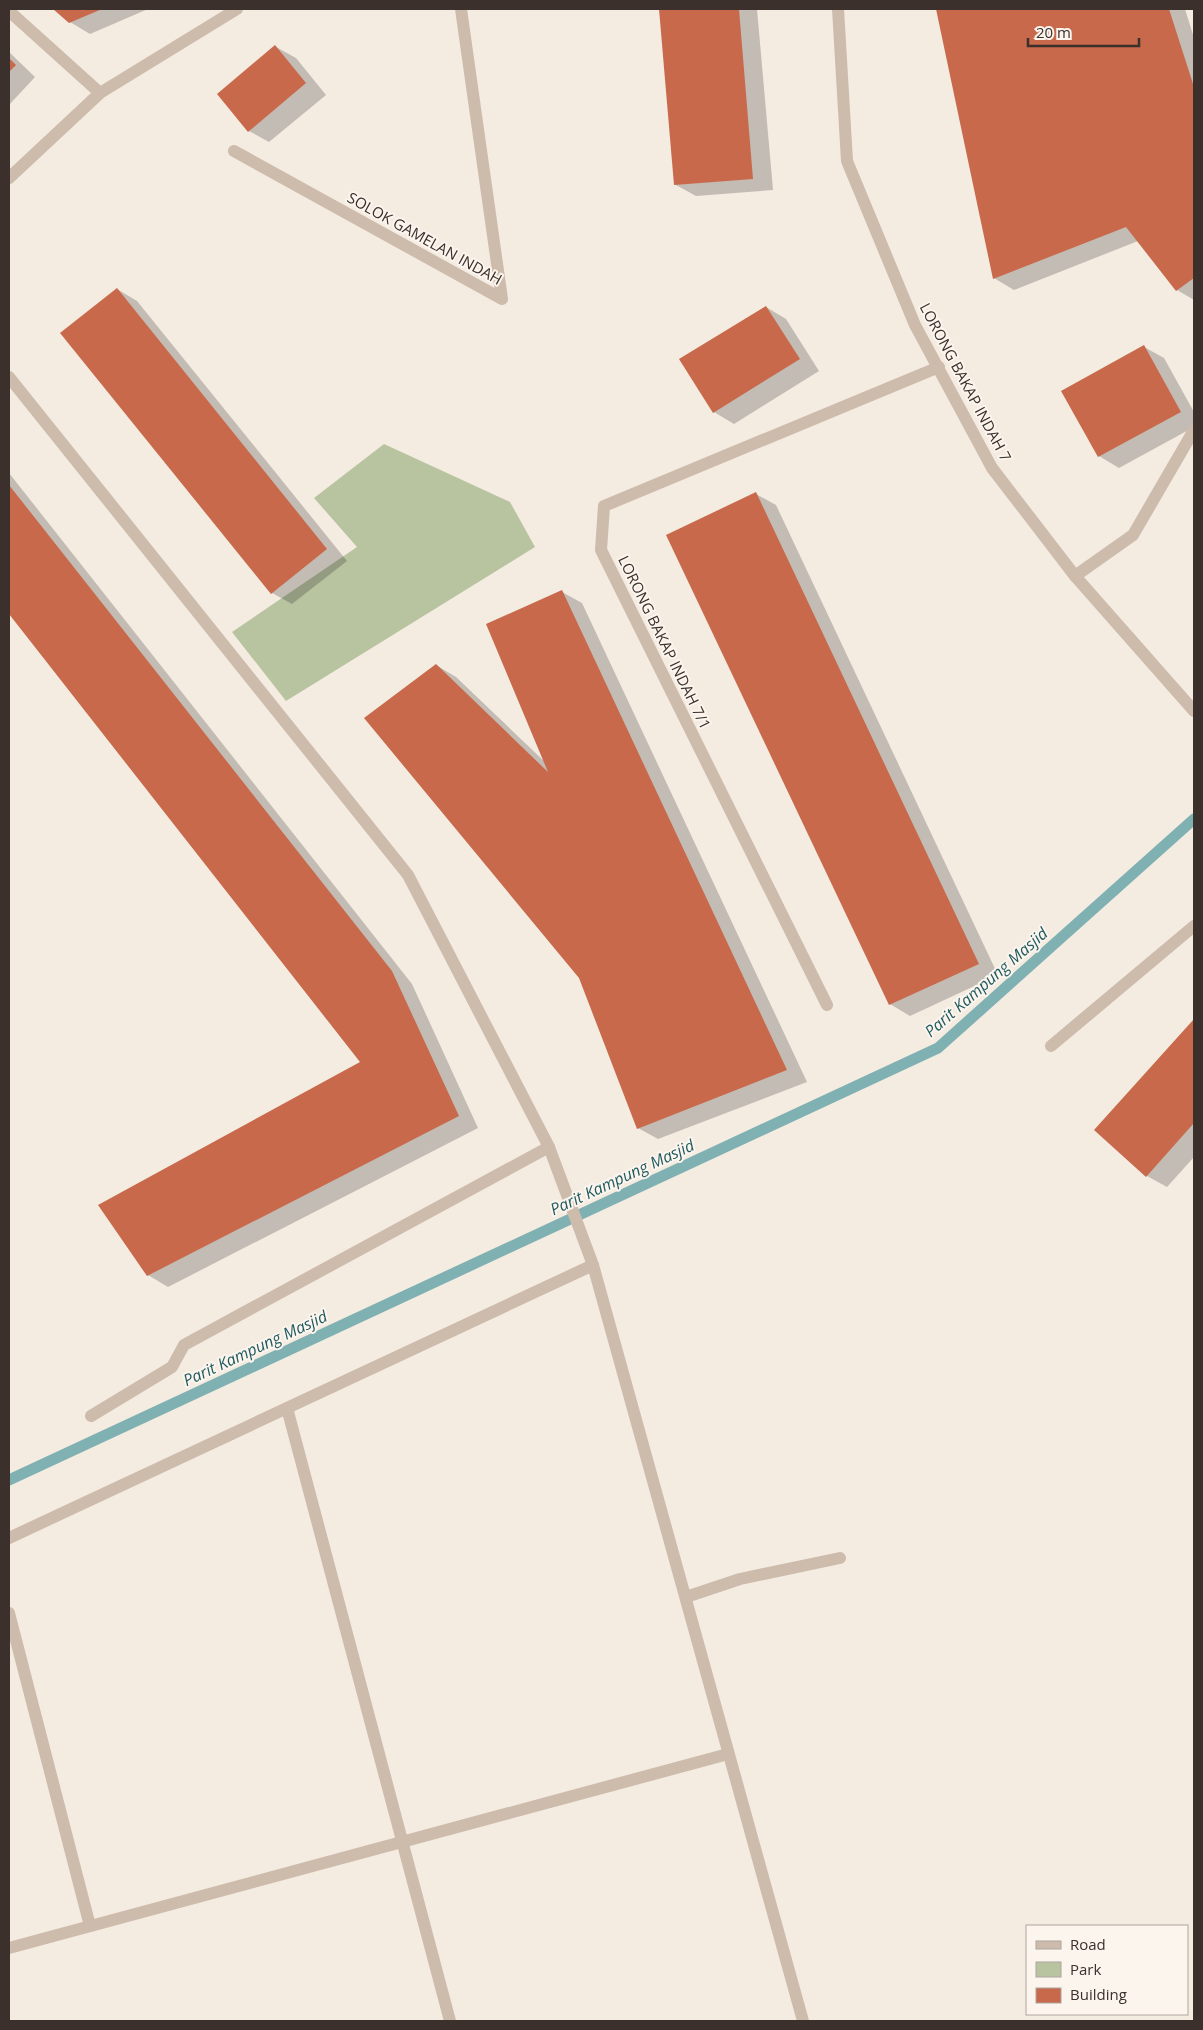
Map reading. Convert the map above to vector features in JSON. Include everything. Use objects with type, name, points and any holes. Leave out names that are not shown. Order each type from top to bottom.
[{"type":"street","points":[[9,178],[100,93],[236,9]]},
{"type":"street","name":"SOLOK GAMELAN INDAH","points":[[234,151],[502,298],[461,9]]},
{"type":"street","name":"LORONG BAKAP INDAH 7","points":[[838,9],[848,161],[915,325],[992,468],[1075,576],[1194,711]]},
{"type":"street","points":[[9,11],[100,93]]},
{"type":"street","name":"LORONG BAKAP INDAH 7/1","points":[[827,1005],[601,550],[604,506],[939,367]]},
{"type":"street","points":[[9,377],[408,875],[549,1147],[593,1265],[803,2021]]},
{"type":"street","points":[[1075,576],[1133,535],[1194,430]]},
{"type":"street","points":[[1051,1046],[1194,926]]},
{"type":"street","points":[[91,1416],[172,1367],[184,1345],[549,1147]]},
{"type":"street","points":[[9,1538],[593,1265]]},
{"type":"street","points":[[288,1408],[450,2021]]},
{"type":"street","points":[[686,1597],[740,1579],[840,1558]]},
{"type":"street","points":[[9,1613],[90,1926]]},
{"type":"street","points":[[9,1948],[728,1754]]},
{"type":"green space","points":[[384,444],[510,502],[535,547],[286,701],[232,632],[357,547],[314,498]]},
{"type":"building","points":[[53,9],[102,9],[69,23]]},
{"type":"building","points":[[659,9],[739,9],[753,179],[674,185]]},
{"type":"building","points":[[936,9],[1169,9],[1194,87],[1194,278],[1176,291],[1126,227],[993,279]]},
{"type":"building","points":[[275,45],[306,83],[248,132],[217,94]]},
{"type":"building","points":[[9,58],[16,65],[9,72]]},
{"type":"building","points":[[117,288],[327,549],[271,594],[60,333]]},
{"type":"building","points":[[766,306],[800,359],[713,413],[679,359]]},
{"type":"building","points":[[1144,345],[1181,412],[1098,457],[1061,391]]},
{"type":"building","points":[[9,485],[392,971],[459,1116],[147,1276],[98,1205],[360,1062],[9,614]]},
{"type":"building","points":[[756,492],[979,964],[889,1005],[666,535]]},
{"type":"building","points":[[562,590],[787,1070],[637,1129],[579,978],[364,718],[436,664],[548,772],[486,624]]},
{"type":"building","points":[[1194,1019],[1194,1123],[1146,1177],[1094,1130]]},
{"type":"waterway","name":"Parit Kampung Masjid","points":[[9,1480],[938,1048],[1194,819]]}]
